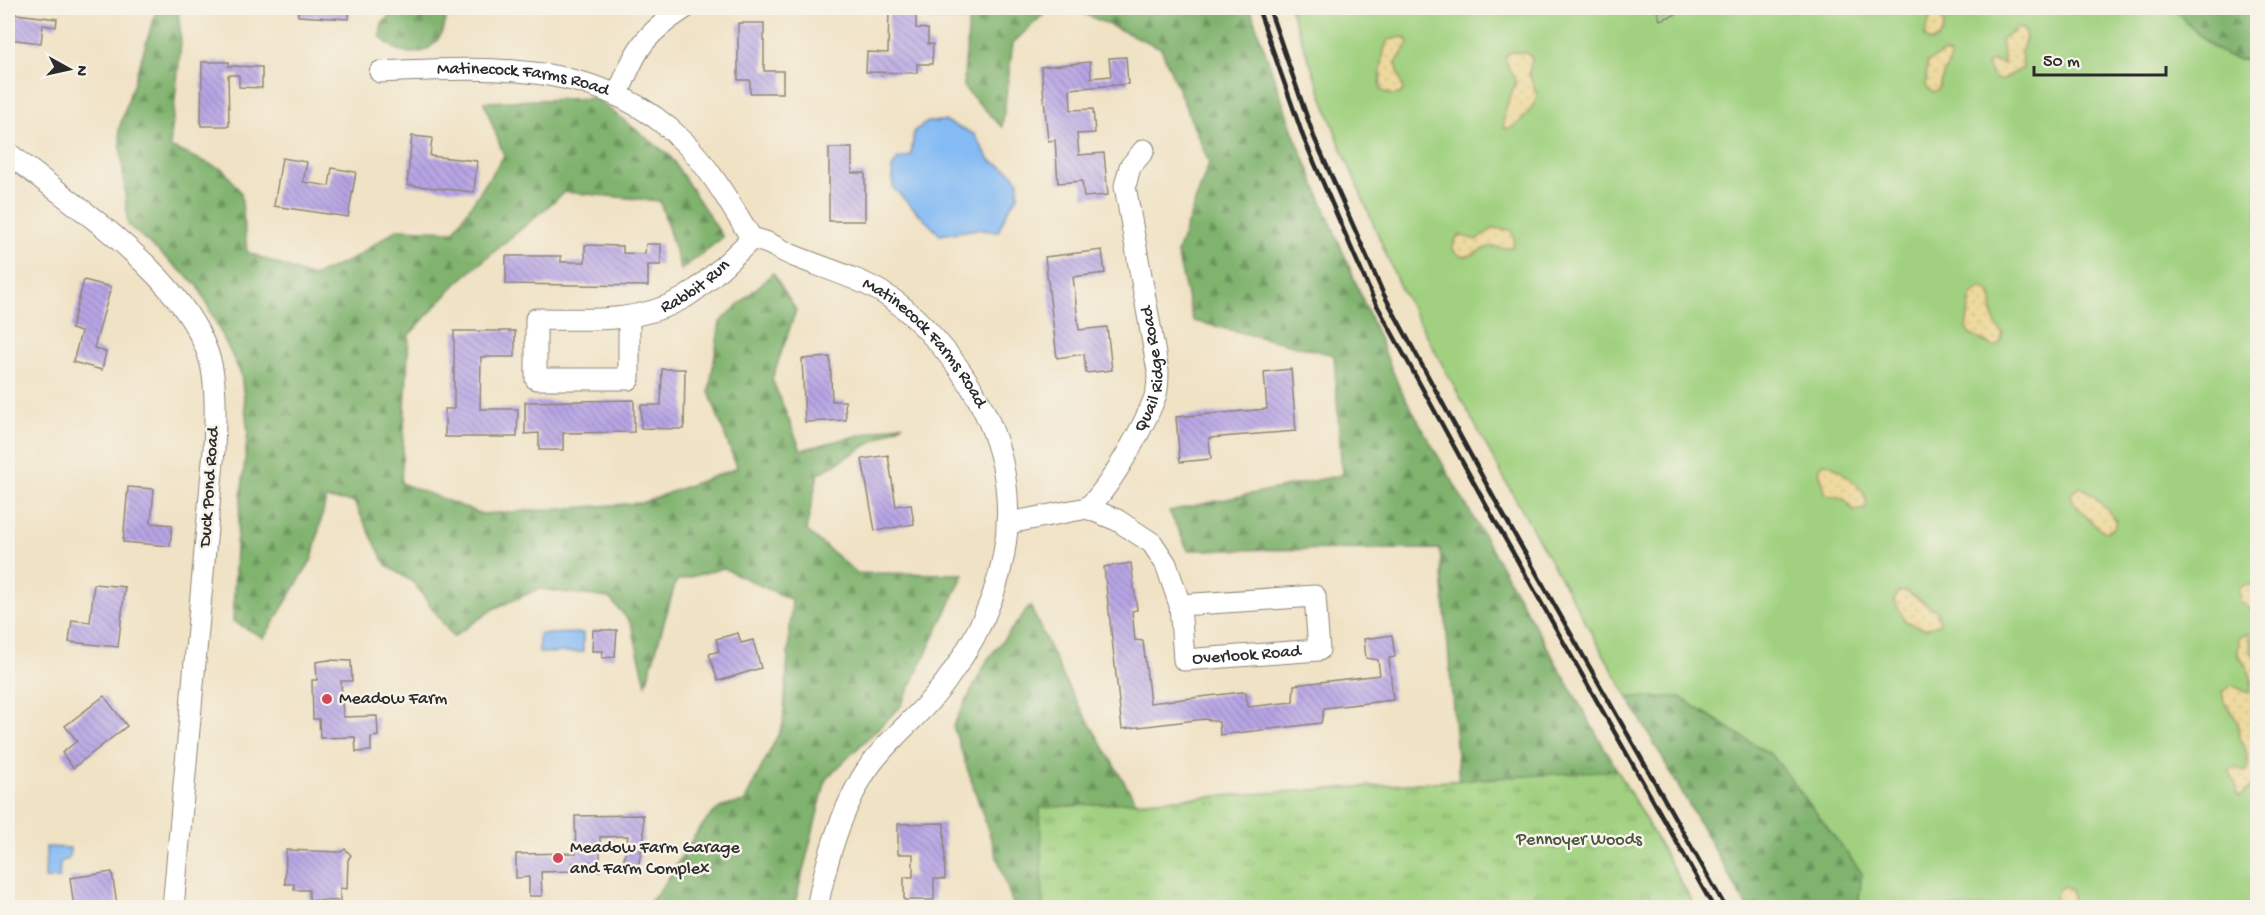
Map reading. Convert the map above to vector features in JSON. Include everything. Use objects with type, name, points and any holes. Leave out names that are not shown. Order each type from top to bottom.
[{"type":"street","points":[[618,94],[634,55],[654,29],[685,8]]},
{"type":"street","name":"Matinecock Farms Road","points":[[380,72],[464,68],[506,70],[570,78],[618,94],[660,119],[686,144],[710,175],[752,239],[763,239],[787,253],[884,294],[916,318],[955,362],[983,405],[998,440],[1007,491],[1009,523],[1000,573],[968,648],[946,682],[883,749],[862,778],[838,826],[827,860],[817,908]]},
{"type":"street","name":"Quail Ridge Road","points":[[1087,508],[1100,498],[1150,409],[1157,391],[1158,371],[1125,186],[1130,167],[1144,150]]},
{"type":"street","name":"Duck Pond Road","points":[[8,153],[155,273],[192,320],[203,341],[211,365],[216,411],[214,450],[173,908]]},
{"type":"street","name":"Rabbit Run","points":[[629,318],[629,379],[536,379],[536,319],[629,318],[683,299],[752,239]]},
{"type":"street","points":[[1009,523],[1087,508]]},
{"type":"street","name":"Overlook Road","points":[[1087,508],[1117,520],[1152,543],[1166,564],[1180,606],[1184,660],[1319,650],[1315,596],[1180,606]]},
{"type":"green space","points":[[161,8],[178,8],[181,43],[170,147],[224,170],[241,193],[247,252],[312,277],[353,259],[397,229],[454,231],[504,156],[484,102],[595,98],[670,156],[723,237],[681,270],[660,201],[565,192],[458,282],[409,335],[401,483],[482,514],[641,503],[737,468],[709,392],[720,322],[773,273],[796,310],[772,379],[801,450],[903,424],[818,474],[806,530],[857,573],[964,574],[901,706],[826,779],[794,907],[644,907],[662,887],[707,820],[720,808],[744,802],[783,725],[792,600],[723,568],[676,581],[646,684],[631,623],[609,598],[539,589],[495,608],[453,637],[414,583],[386,565],[354,502],[326,499],[312,559],[264,638],[233,621],[236,545],[248,432],[241,374],[198,286],[128,225],[119,129],[156,12]]},
{"type":"green space","points":[[390,8],[449,8],[442,33],[434,44],[418,52],[410,53],[394,48],[380,36],[382,23],[387,19]]},
{"type":"green space","points":[[970,8],[1050,8],[1013,43],[1002,127],[963,87]]},
{"type":"green space","points":[[1071,8],[1250,8],[1293,132],[1400,389],[1695,907],[1014,907],[953,726],[988,659],[1030,606],[1068,687],[1136,802],[1459,781],[1440,549],[1188,550],[1169,511],[1342,475],[1334,355],[1193,321],[1177,253],[1209,163],[1161,48]]},
{"type":"green space","points":[[1290,8],[2257,8],[2257,907],[1747,907],[1511,491],[1399,285],[1339,142]]},
{"type":"green space","points":[[2173,8],[2257,8],[2257,58],[2244,60],[2232,58],[2221,52],[2200,36]]},
{"type":"green space","points":[[1628,697],[1680,697],[1773,756],[1862,873],[1858,907],[1747,907]]},
{"type":"green space","name":"Pennoyer Woods","points":[[1617,770],[1695,907],[1043,907],[1040,808]]},
{"type":"sand","points":[[1933,10],[1938,10],[1944,28],[1940,36],[1931,42],[1924,36]]},
{"type":"sand","points":[[2018,28],[2023,29],[2026,37],[2021,53],[2023,68],[2002,80],[1994,79],[1987,65],[1993,60],[2004,64],[2001,39]]},
{"type":"sand","points":[[1402,37],[1409,43],[1396,63],[1403,90],[1400,94],[1391,95],[1382,91],[1381,87],[1383,58],[1388,40]]},
{"type":"sand","points":[[1527,53],[1532,58],[1529,74],[1537,94],[1533,105],[1520,122],[1509,128],[1503,128],[1505,109],[1516,82],[1505,59],[1507,54]]},
{"type":"sand","points":[[1943,53],[1950,55],[1950,62],[1938,90],[1932,92],[1926,86],[1927,62]]},
{"type":"sand","points":[[1494,228],[1511,230],[1514,239],[1513,246],[1489,247],[1467,256],[1453,250],[1454,241],[1459,235],[1476,240]]},
{"type":"sand","points":[[1981,287],[1986,289],[1991,296],[1994,320],[2003,334],[2000,343],[1994,347],[1969,334],[1966,328],[1971,296]]},
{"type":"sand","points":[[1826,463],[1853,481],[1862,490],[1867,503],[1866,509],[1854,511],[1844,499],[1826,494],[1819,471],[1822,464]]},
{"type":"sand","points":[[2079,487],[2093,496],[2117,521],[2114,528],[2107,532],[2103,530],[2080,510],[2070,495]]},
{"type":"sand","points":[[2244,585],[2252,585],[2257,589],[2257,624],[2252,610],[2240,602],[2239,589]]},
{"type":"sand","points":[[1906,591],[1937,611],[1940,623],[1925,629],[1905,621],[1894,600],[1897,593]]},
{"type":"sand","points":[[2248,633],[2251,652],[2257,657],[2258,778],[2241,797],[2237,795],[2236,785],[2229,770],[2235,767],[2245,772],[2248,768],[2246,751],[2239,738],[2238,722],[2224,701],[2222,692],[2232,685],[2249,693],[2251,677],[2238,654],[2239,638]]},
{"type":"sand","points":[[2064,886],[2071,890],[2073,904],[2071,907],[2054,907],[2057,891]]},
{"type":"water","points":[[930,8],[963,8],[963,20],[930,19]]},
{"type":"water","points":[[945,121],[974,134],[990,160],[1010,171],[1018,180],[1018,196],[1008,210],[998,232],[977,229],[940,235],[893,188],[892,168],[898,159],[911,156],[914,131],[928,122]]},
{"type":"water","points":[[583,633],[583,652],[539,653],[539,634]]},
{"type":"water","points":[[46,847],[70,848],[69,859],[60,862],[59,879],[45,878]]},
{"type":"building","points":[[298,8],[350,8],[349,19],[298,16]]},
{"type":"building","points":[[889,8],[916,8],[916,28],[928,29],[928,44],[933,44],[932,64],[917,64],[917,73],[866,72],[867,52],[888,53]]},
{"type":"building","points":[[1656,8],[1678,8],[1680,13],[1660,20]]},
{"type":"building","points":[[8,13],[57,19],[56,27],[43,25],[41,43],[8,39]]},
{"type":"building","points":[[738,23],[764,23],[764,71],[783,71],[783,93],[750,93],[750,80],[738,80]]},
{"type":"building","points":[[1126,57],[1128,84],[1070,89],[1071,110],[1093,109],[1095,133],[1077,134],[1079,155],[1104,153],[1108,195],[1084,197],[1082,181],[1058,183],[1055,140],[1048,141],[1041,67],[1090,62],[1091,78],[1111,76],[1109,58]]},
{"type":"building","points":[[202,62],[229,62],[229,66],[262,67],[262,88],[239,87],[239,75],[228,75],[229,126],[201,126]]},
{"type":"building","points":[[412,136],[432,138],[430,156],[477,161],[474,192],[407,185]]},
{"type":"building","points":[[829,148],[852,148],[852,173],[865,173],[865,221],[829,221]]},
{"type":"building","points":[[282,158],[307,162],[303,182],[329,186],[332,168],[356,172],[348,217],[274,206]]},
{"type":"building","points":[[646,244],[661,244],[661,265],[648,265],[648,286],[506,284],[506,256],[561,256],[561,262],[585,262],[585,245],[623,246],[623,253],[645,254]]},
{"type":"building","points":[[1102,250],[1105,273],[1073,277],[1079,330],[1107,327],[1112,370],[1086,373],[1084,354],[1057,358],[1045,257]]},
{"type":"building","points":[[84,280],[111,287],[94,348],[106,352],[102,370],[73,362],[81,332],[71,329]]},
{"type":"building","points":[[454,331],[515,331],[515,357],[481,357],[480,409],[518,409],[517,437],[445,437],[445,409],[454,409]]},
{"type":"building","points":[[830,357],[832,401],[845,401],[846,420],[805,422],[802,359]]},
{"type":"building","points":[[662,369],[685,369],[684,429],[641,428],[641,405],[661,405]]},
{"type":"building","points":[[1291,369],[1296,431],[1209,438],[1211,459],[1180,462],[1176,417],[1267,409],[1264,372]]},
{"type":"building","points":[[634,400],[634,432],[563,433],[563,450],[539,450],[539,433],[525,434],[525,402]]},
{"type":"building","points":[[888,455],[896,506],[911,504],[914,524],[875,531],[862,459]]},
{"type":"building","points":[[128,487],[154,489],[151,523],[172,525],[170,546],[123,542]]},
{"type":"building","points":[[1131,563],[1137,610],[1132,611],[1135,640],[1143,641],[1150,703],[1242,692],[1246,693],[1248,707],[1293,702],[1294,685],[1380,675],[1378,660],[1366,658],[1364,639],[1392,635],[1395,657],[1389,658],[1393,700],[1324,708],[1321,723],[1220,735],[1219,722],[1205,719],[1122,729],[1104,567]]},
{"type":"building","points":[[94,584],[125,587],[118,647],[69,642],[72,620],[90,622]]},
{"type":"building","points":[[593,630],[617,630],[615,657],[602,658],[603,651],[592,651]]},
{"type":"building","points":[[738,633],[741,643],[753,640],[761,668],[718,681],[709,654],[719,651],[716,639]]},
{"type":"building","name":"Meadow Farm","points":[[351,661],[352,681],[341,681],[343,717],[377,716],[378,736],[371,737],[371,751],[356,752],[355,737],[320,738],[319,719],[313,719],[312,680],[317,680],[316,662]]},
{"type":"building","points":[[104,696],[127,726],[73,768],[62,753],[77,741],[65,726]]},
{"type":"building","name":"Meadow Farm Garage and Farm Complex","points":[[643,815],[644,836],[637,873],[622,870],[628,836],[600,837],[600,871],[592,871],[591,862],[572,863],[572,871],[541,872],[542,896],[529,896],[529,877],[516,878],[516,854],[576,853],[575,816]]},
{"type":"building","points":[[944,823],[945,879],[934,879],[934,900],[904,900],[904,877],[913,877],[913,854],[898,854],[898,824]]},
{"type":"building","points":[[345,849],[351,855],[348,860],[347,889],[340,888],[340,901],[309,900],[309,890],[294,890],[294,884],[285,884],[286,850],[341,852]]},
{"type":"building","points":[[112,872],[117,905],[74,908],[70,878]]},
{"type":"railway","points":[[1258,8],[1304,139],[1373,298],[1486,505],[1714,908]]},
{"type":"railway","points":[[1269,8],[1314,137],[1383,293],[1495,500],[1726,908]]},
{"type":"place","name":"Meadow Farm","points":[[327,699]]},
{"type":"place","name":"Meadow Farm Garage and Farm Complex","points":[[558,858]]}]
